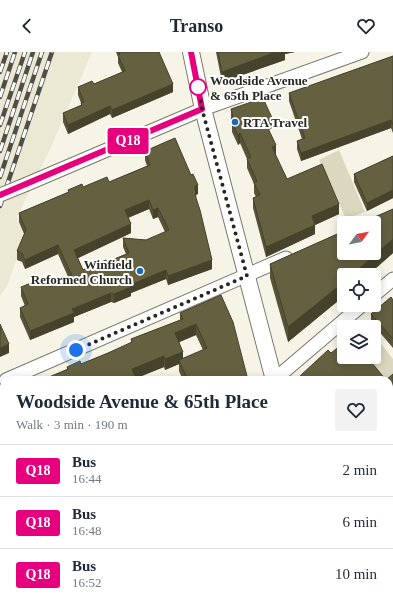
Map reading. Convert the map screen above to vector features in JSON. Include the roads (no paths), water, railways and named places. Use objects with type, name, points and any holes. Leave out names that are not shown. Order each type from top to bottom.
[{"type":"street","points":[[191,52],[202,109],[273,376]]},
{"type":"street","points":[[0,195],[202,109],[362,52]]},
{"type":"street","points":[[17,376],[301,251]]},
{"type":"street","points":[[381,289],[393,279]]},
{"type":"street","points":[[279,376],[354,312]]},
{"type":"railway","points":[[0,72],[7,52]]},
{"type":"railway","points":[[0,97],[15,52]]},
{"type":"railway","points":[[0,125],[25,52]]},
{"type":"railway","points":[[0,151],[33,52]]},
{"type":"railway","points":[[0,177],[42,52]]},
{"type":"railway","points":[[0,206],[52,52]]},
{"type":"place","name":"Woodside Avenue & 65th Place","points":[[198,87]]},
{"type":"place","name":"RTA Travel","points":[[235,122]]},
{"type":"place","name":"Winfield Reformed Church","points":[[140,271]]}]
